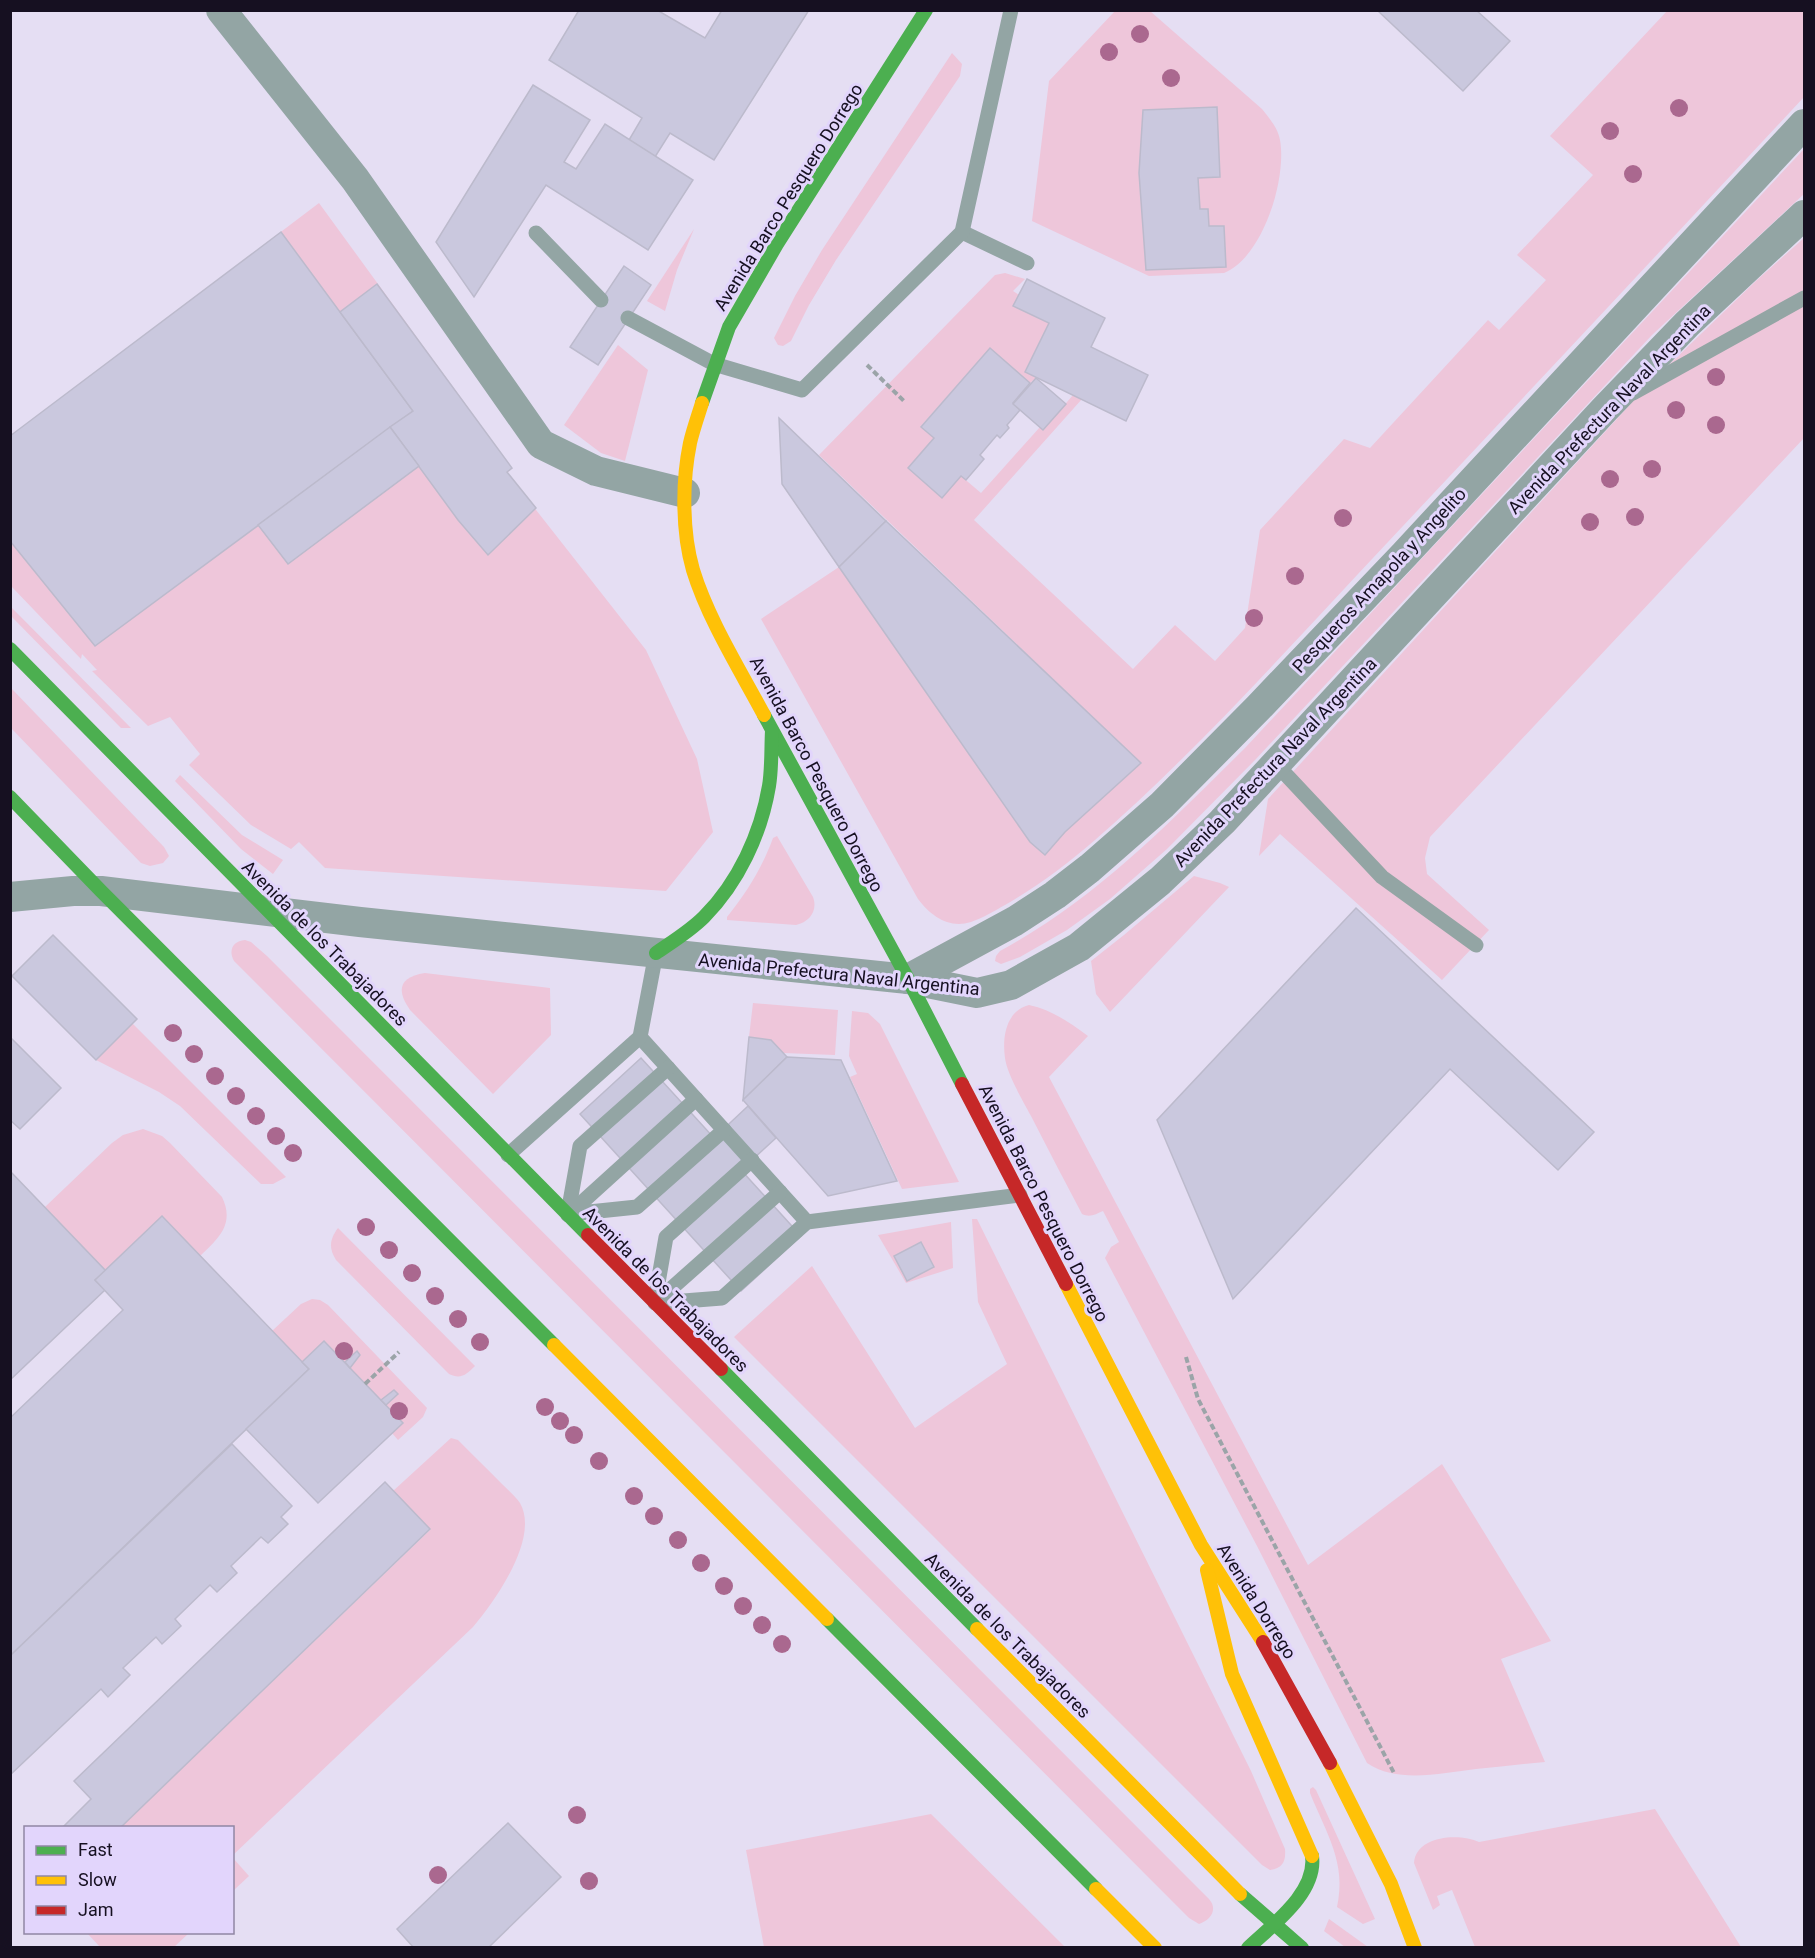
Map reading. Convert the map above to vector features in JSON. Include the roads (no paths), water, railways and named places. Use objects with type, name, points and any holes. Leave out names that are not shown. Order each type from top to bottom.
[{"type":"main road","name":"Avenida Barco Pesquero Dorrego","points":[[926,10],[777,244],[729,327],[714,364],[690,443],[685,493],[685,526],[693,570],[711,614],[908,979],[1201,1545]]},
{"type":"main road","name":"Avenida de los Trabajadores","points":[[10,649],[1232,1887],[1302,1947]]},
{"type":"main road","points":[[656,953],[703,918],[724,894],[740,870],[754,838],[769,789],[772,730]]},
{"type":"main road","points":[[10,797],[101,891],[1155,1947]]},
{"type":"main road","name":"Avenida Dorrego","points":[[1201,1545],[1232,1674],[1308,1843],[1313,1860],[1310,1879],[1302,1894],[1248,1947]]},
{"type":"main road","name":"Avenida Dorrego","points":[[1201,1545],[1266,1647],[1337,1775],[1390,1884],[1415,1947]]},
{"type":"street","points":[[221,10],[355,179],[541,444],[596,471],[685,493]]},
{"type":"street","name":"Pesqueros Amapola y Angelito","points":[[908,979],[1015,921],[1055,895],[1099,861],[1162,806],[1404,555],[1804,124]]},
{"type":"street","name":"Avenida Prefectura Naval Argentina","points":[[10,897],[73,891],[101,891],[360,922],[908,979],[977,993],[1011,985],[1079,947],[1160,881],[1222,822],[1605,409],[1687,324],[1804,215]]},
{"type":"lane","points":[[628,318],[714,364],[802,390],[962,232],[1011,10]]},
{"type":"lane","points":[[962,232],[1027,263]]},
{"type":"lane","points":[[536,234],[601,300]]},
{"type":"lane","points":[[1605,409],[1804,298]]},
{"type":"lane","points":[[1277,765],[1382,877],[1476,945]]},
{"type":"lane","points":[[508,1155],[640,1036],[656,953]]},
{"type":"lane","points":[[640,1036],[807,1221]]},
{"type":"lane","points":[[567,1215],[580,1146],[668,1068]]},
{"type":"lane","points":[[567,1215],[696,1099]]},
{"type":"lane","points":[[567,1215],[637,1207],[724,1130]]},
{"type":"lane","points":[[655,1303],[666,1238],[752,1160]]},
{"type":"lane","points":[[655,1303],[780,1192]]},
{"type":"lane","points":[[655,1303],[722,1298],[807,1221],[1020,1195]]}]
